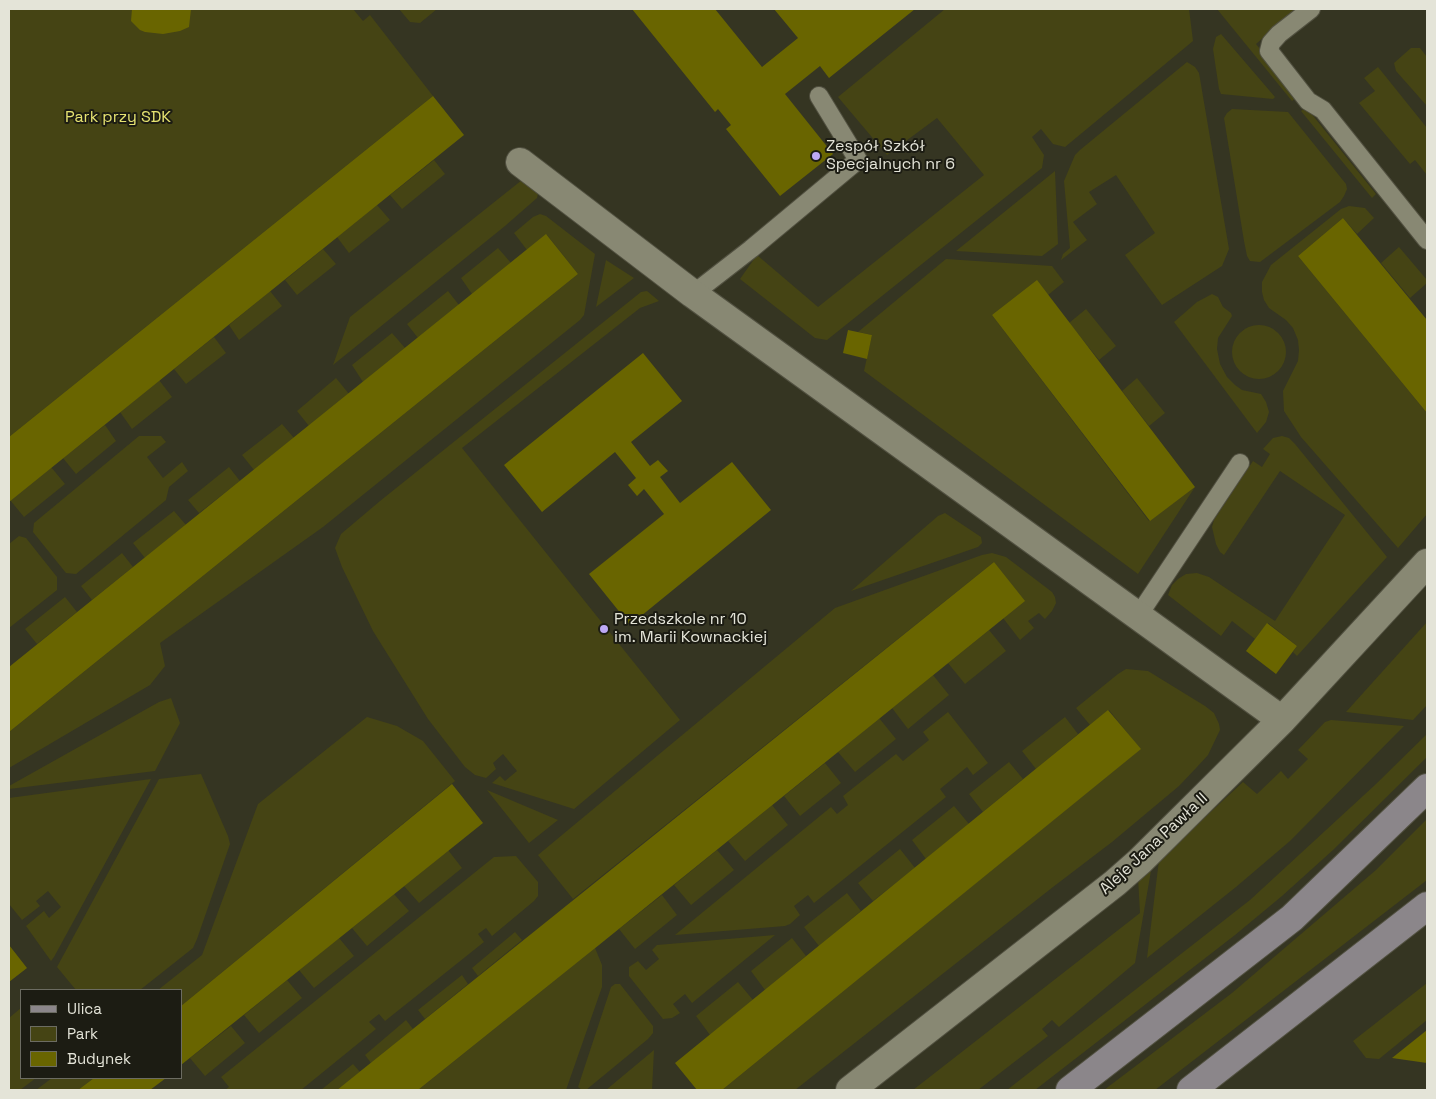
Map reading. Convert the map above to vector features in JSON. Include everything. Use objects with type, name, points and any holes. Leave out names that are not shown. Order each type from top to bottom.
[{"type":"main road","points":[[1070,1090],[1292,918],[1427,788]]},
{"type":"main road","points":[[1191,1090],[1427,906]]},
{"type":"street","points":[[520,162],[693,294],[1282,720]]},
{"type":"street","name":"Aleje Jana Pawła II","points":[[850,1090],[1115,883],[1148,853],[1282,720],[1427,563]]},
{"type":"lane","points":[[1311,9],[1280,34],[1271,43],[1269,51],[1308,101],[1323,110],[1427,240]]},
{"type":"lane","points":[[693,294],[751,249],[858,160],[819,96]]},
{"type":"lane","points":[[1138,616],[1240,463]]},
{"type":"green space","name":"Park przy SDK","points":[[9,9],[353,9],[363,21],[370,15],[433,96],[9,437]]},
{"type":"green space","points":[[399,9],[437,9],[420,23],[410,22]]},
{"type":"green space","points":[[945,9],[1189,9],[1193,41],[1065,147],[1053,144],[1041,129],[1032,137],[1044,155],[1042,168],[827,340],[815,338],[740,279],[757,255],[818,307],[984,175],[937,118],[887,155],[838,97]]},
{"type":"green space","points":[[1217,9],[1295,9],[1256,44],[1298,96],[1292,101]]},
{"type":"green space","points":[[1221,34],[1275,97],[1273,99],[1221,94],[1213,49],[1216,37]]},
{"type":"green space","points":[[1411,48],[1420,48],[1427,57],[1427,106],[1396,71],[1394,63]]},
{"type":"green space","points":[[1187,62],[1195,67],[1199,73],[1229,249],[1222,266],[1162,305],[1125,255],[1155,233],[1116,175],[1089,192],[1097,204],[1073,222],[1087,240],[1061,260],[1063,254],[1070,248],[1064,181],[1075,155],[1080,150]]},
{"type":"green space","points":[[1378,67],[1427,128],[1427,175],[1415,160],[1410,164],[1359,103],[1375,91],[1364,78]]},
{"type":"green space","points":[[1306,107],[1376,194],[1372,198],[1301,111]]},
{"type":"green space","points":[[1232,109],[1288,112],[1346,184],[1347,189],[1340,202],[1260,262],[1250,261],[1244,241],[1224,118]]},
{"type":"green space","points":[[434,160],[445,174],[402,209],[390,195]]},
{"type":"green space","points":[[1055,171],[1058,244],[1042,256],[956,251]]},
{"type":"green space","points":[[522,180],[539,189],[537,198],[333,365],[350,317]]},
{"type":"green space","points":[[377,205],[390,220],[349,253],[337,237]]},
{"type":"green space","points":[[1349,206],[1365,208],[1374,218],[1357,234],[1343,218],[1298,256],[1427,413],[1427,514],[1398,548],[1301,437],[1284,411],[1283,391],[1298,361],[1298,340],[1293,328],[1286,320],[1269,308],[1262,292],[1262,282],[1271,265],[1341,209]]},
{"type":"green space","points":[[540,214],[546,216],[595,254],[584,315],[580,320],[323,527],[160,643],[165,666],[150,685],[9,768],[9,732],[578,274],[547,235],[527,250],[514,233],[533,217]]},
{"type":"green space","points":[[1399,247],[1427,280],[1427,283],[1410,298],[1381,263]]},
{"type":"green space","points":[[498,248],[511,263],[472,294],[461,278]]},
{"type":"green space","points":[[323,249],[336,264],[297,295],[285,280]]},
{"type":"green space","points":[[946,259],[1052,266],[1064,282],[1048,295],[992,315],[1149,521],[1195,487],[1138,574],[864,371],[872,335],[858,332]]},
{"type":"green space","points":[[606,260],[634,278],[596,307]]},
{"type":"green space","points":[[270,291],[282,306],[239,340],[229,325]]},
{"type":"green space","points":[[448,291],[459,305],[418,338],[407,324]]},
{"type":"green space","points":[[647,291],[659,301],[640,308],[462,448],[680,720],[574,809],[492,783],[500,776],[505,781],[517,771],[503,754],[493,763],[496,769],[486,778],[475,775],[465,767],[428,719],[373,631],[342,567],[335,548],[341,534],[380,501],[641,292]]},
{"type":"green space","points":[[1212,294],[1218,297],[1223,307],[1232,316],[1218,338],[1217,349],[1220,364],[1227,377],[1235,385],[1242,390],[1261,394],[1266,402],[1269,412],[1266,422],[1257,433],[1174,322],[1197,302]]},
{"type":"green space","points":[[1086,309],[1116,346],[1099,360],[1069,323]]},
{"type":"green space","points":[[1259,325],[1269,327],[1278,333],[1284,342],[1286,352],[1284,362],[1278,371],[1269,377],[1259,379],[1249,377],[1240,371],[1234,362],[1232,352],[1234,342],[1240,333],[1249,327]]},
{"type":"green space","points":[[392,333],[405,348],[363,382],[352,365]]},
{"type":"green space","points":[[214,337],[226,353],[186,384],[174,369]]},
{"type":"green space","points":[[336,378],[349,394],[309,426],[297,411]]},
{"type":"green space","points":[[1137,378],[1165,413],[1149,426],[1122,391]]},
{"type":"green space","points":[[159,380],[172,397],[132,429],[120,412]]},
{"type":"green space","points":[[282,424],[294,438],[254,470],[242,455]]},
{"type":"green space","points":[[105,425],[116,441],[76,474],[63,458]]},
{"type":"green space","points":[[139,436],[161,436],[166,442],[147,457],[163,478],[182,462],[188,471],[169,487],[166,500],[76,574],[66,573],[33,532],[34,523]]},
{"type":"green space","points":[[1282,436],[1289,438],[1295,444],[1387,557],[1297,656],[1293,652],[1297,646],[1268,623],[1255,639],[1232,621],[1221,636],[1168,595],[1172,585],[1178,579],[1186,574],[1197,573],[1209,577],[1275,621],[1345,515],[1280,471],[1224,555],[1216,544],[1212,527],[1214,520],[1253,461],[1262,467],[1270,454],[1263,449],[1273,438]]},
{"type":"green space","points":[[51,467],[65,484],[24,517],[10,500]]},
{"type":"green space","points":[[229,467],[240,481],[199,513],[188,500]]},
{"type":"green space","points":[[174,511],[186,525],[145,558],[133,543]]},
{"type":"green space","points":[[945,513],[981,537],[982,543],[978,547],[851,591],[938,516]]},
{"type":"green space","points":[[19,536],[26,538],[57,577],[57,590],[9,628],[9,544]]},
{"type":"green space","points":[[122,553],[133,567],[92,600],[81,586]]},
{"type":"green space","points":[[992,553],[1006,557],[1052,592],[1055,597],[1056,603],[1052,611],[1045,619],[1039,613],[1028,621],[1034,628],[1020,640],[1003,618],[994,562],[573,899],[538,855],[835,608]]},
{"type":"green space","points":[[65,597],[77,612],[37,644],[25,629]]},
{"type":"green space","points":[[1427,622],[1427,705],[1413,720],[1346,712]]},
{"type":"green space","points":[[989,630],[1006,651],[965,684],[948,663]]},
{"type":"green space","points":[[1126,669],[1148,671],[1205,706],[1214,713],[1219,724],[1220,730],[1208,755],[1179,786],[1112,842],[795,1090],[722,1090],[1140,749],[1109,710],[1090,725],[1076,708]]},
{"type":"green space","points":[[933,675],[949,695],[908,729],[892,708]]},
{"type":"green space","points":[[171,698],[180,723],[155,771],[9,789],[9,786],[159,702]]},
{"type":"green space","points":[[948,712],[988,763],[973,775],[967,767],[940,789],[946,797],[814,903],[808,895],[794,906],[800,915],[790,924],[785,926],[675,935],[831,807],[837,814],[848,805],[843,796],[896,754],[903,761],[929,740],[923,732]]},
{"type":"green space","points":[[367,717],[397,726],[423,741],[455,781],[182,1005],[182,989],[159,989],[202,955],[258,804]]},
{"type":"green space","points":[[1065,717],[1078,734],[1036,769],[1022,751]]},
{"type":"green space","points":[[879,718],[896,739],[855,772],[838,752]]},
{"type":"green space","points":[[1331,720],[1404,726],[1290,841],[1147,958],[1159,860],[1243,782],[1257,794],[1281,771],[1288,779],[1308,759],[1298,750],[1325,722]]},
{"type":"green space","points":[[1427,734],[1427,757],[1333,850],[1282,896],[1235,935],[1035,1090],[1007,1090],[1250,900],[1376,784]]},
{"type":"green space","points":[[1009,762],[1023,779],[983,812],[969,794]]},
{"type":"green space","points":[[825,763],[841,783],[800,816],[784,796]]},
{"type":"green space","points":[[201,774],[230,844],[197,939],[193,948],[141,989],[75,989],[57,967],[159,779]]},
{"type":"green space","points":[[151,779],[51,961],[26,926],[44,911],[49,918],[61,907],[48,891],[36,901],[40,906],[22,920],[9,904],[9,798]]},
{"type":"green space","points":[[487,790],[558,820],[529,843]]},
{"type":"green space","points":[[772,805],[788,825],[745,861],[728,841]]},
{"type":"green space","points":[[954,806],[969,824],[926,859],[912,840]]},
{"type":"green space","points":[[1427,819],[1427,880],[1155,1090],[1104,1090],[1232,993],[1376,870]]},
{"type":"green space","points":[[900,849],[915,868],[873,901],[858,883]]},
{"type":"green space","points":[[448,850],[462,868],[419,903],[404,886]]},
{"type":"green space","points":[[717,850],[734,870],[691,905],[674,885]]},
{"type":"green space","points":[[516,856],[538,882],[538,896],[534,901],[492,936],[486,928],[478,934],[484,942],[385,1021],[379,1014],[369,1022],[376,1029],[301,1090],[225,1090],[229,1087],[221,1077],[494,857]]},
{"type":"green space","points":[[1152,865],[1135,963],[1059,1027],[1052,1020],[1042,1029],[1048,1036],[978,1090],[913,1090],[1140,913],[1138,878]]},
{"type":"green space","points":[[847,893],[861,911],[819,946],[804,927]]},
{"type":"green space","points":[[394,894],[409,911],[367,946],[352,928]]},
{"type":"green space","points":[[662,895],[677,915],[635,949],[619,929]]},
{"type":"green space","points":[[515,932],[522,940],[478,976],[472,968]]},
{"type":"green space","points":[[775,935],[692,1003],[685,994],[673,1004],[680,1013],[672,1018],[663,1019],[629,976],[629,967],[638,961],[646,970],[659,959],[652,950],[657,945]]},
{"type":"green space","points":[[339,938],[354,956],[314,988],[299,970]]},
{"type":"green space","points":[[792,938],[806,956],[765,990],[751,971]]},
{"type":"green space","points":[[595,948],[602,965],[602,987],[566,1090],[418,1090]]},
{"type":"green space","points":[[462,975],[468,984],[425,1019],[418,1010]]},
{"type":"green space","points":[[287,980],[302,998],[259,1033],[244,1015]]},
{"type":"green space","points":[[738,982],[753,1000],[710,1035],[696,1016]]},
{"type":"green space","points":[[1427,983],[1427,1020],[1379,1059],[1366,1058],[1353,1041]]},
{"type":"green space","points":[[615,984],[620,984],[653,1026],[653,1033],[586,1090],[582,1090],[578,1087],[611,987]]},
{"type":"green space","points":[[20,1009],[20,1079],[35,1079],[20,1090],[9,1090],[9,1018]]},
{"type":"green space","points":[[406,1020],[413,1029],[371,1063],[365,1055]]},
{"type":"green space","points":[[231,1026],[245,1043],[205,1076],[190,1058]]},
{"type":"green space","points":[[654,1050],[652,1090],[606,1090]]},
{"type":"green space","points":[[353,1064],[360,1072],[337,1090],[321,1090]]},
{"type":"green space","points":[[51,1079],[93,1079],[78,1090],[36,1090]]},
{"type":"building","points":[[132,9],[191,9],[189,27],[180,31],[163,34],[145,32],[140,30],[131,21]]},
{"type":"building","points":[[632,9],[715,9],[762,67],[798,38],[774,9],[915,9],[829,78],[820,66],[785,94],[833,154],[780,196],[726,129],[731,125],[718,109],[715,112]]},
{"type":"building","points":[[433,96],[464,135],[9,502],[9,437]]},
{"type":"building","points":[[1343,218],[1427,320],[1427,413],[1298,256]]},
{"type":"building","points":[[546,234],[578,274],[9,732],[9,667]]},
{"type":"building","points":[[1037,280],[1195,487],[1150,521],[992,315]]},
{"type":"building","points":[[848,330],[872,335],[867,359],[843,353]]},
{"type":"building","name":"Przedszkole nr 10 im. Marii Kownackiej","points":[[643,353],[682,401],[631,442],[650,466],[658,460],[668,471],[660,477],[680,503],[732,462],[771,510],[630,625],[589,574],[664,514],[644,489],[637,496],[628,485],[636,478],[615,452],[542,512],[504,465]]},
{"type":"building","points":[[994,562],[1025,601],[599,945],[418,1090],[337,1090]]},
{"type":"building","points":[[1267,623],[1297,646],[1276,674],[1246,651]]},
{"type":"building","points":[[1108,710],[1141,749],[722,1090],[697,1090],[675,1063]]},
{"type":"building","points":[[452,784],[483,823],[182,1064],[182,1005]]},
{"type":"building","points":[[9,945],[27,968],[9,982]]},
{"type":"building","points":[[1427,1030],[1427,1063],[1392,1058]]},
{"type":"building","points":[[93,1079],[165,1079],[150,1090],[78,1090]]},
{"type":"place","name":"Zespół Szkół Specjalnych nr 6","points":[[816,156]]},
{"type":"place","name":"Przedszkole nr 10 im. Marii Kownackiej","points":[[604,629]]}]
